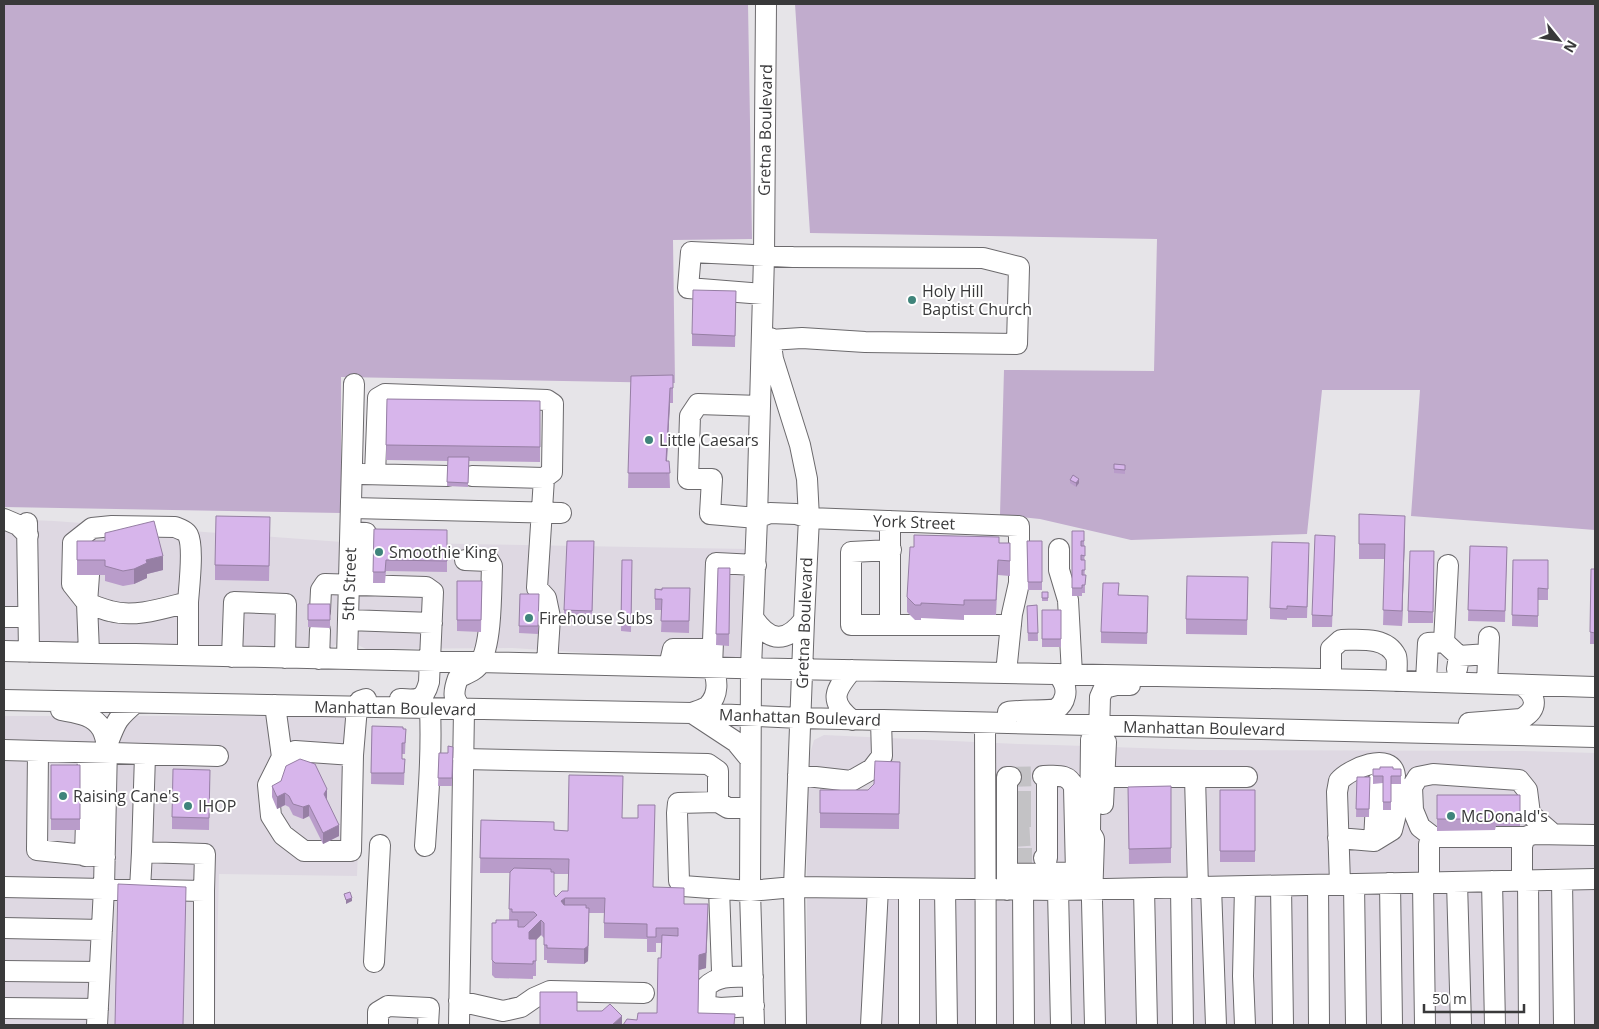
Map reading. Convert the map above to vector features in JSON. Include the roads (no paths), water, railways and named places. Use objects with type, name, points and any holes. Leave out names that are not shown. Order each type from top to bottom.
[{"type":"street","name":"Gretna Boulevard","points":[[754,1016],[750,891],[750,716],[764,256],[766,4]]},
{"type":"street","points":[[762,294],[688,288],[690,252],[764,256],[983,258],[1019,267],[1017,344],[865,342],[802,338],[770,340]]},
{"type":"street","name":"Gretna Boulevard","points":[[764,256],[768,320],[773,359],[800,445],[807,479],[809,518],[794,887],[796,1025]]},
{"type":"street","name":"5th Street","points":[[347,659],[348,620],[357,585],[351,532],[354,384]]},
{"type":"street","points":[[375,474],[378,398],[385,394],[547,400],[553,404],[552,472],[544,478],[472,476]]},
{"type":"street","name":"York Street","points":[[760,406],[698,404],[690,416],[688,479],[712,480],[710,514],[757,518],[770,513],[796,514],[809,518],[1019,526],[1010,560]]},
{"type":"street","points":[[352,473],[448,476]]},
{"type":"street","points":[[544,478],[551,513],[537,588],[546,598],[550,617],[547,664]]},
{"type":"street","points":[[352,508],[551,513]]},
{"type":"street","points":[[4,520],[28,529],[28,652]]},
{"type":"street","points":[[890,521],[890,625]]},
{"type":"street","points":[[188,602],[147,612],[130,613],[111,612],[87,603],[72,584],[73,543],[92,528],[112,526],[175,527],[183,530],[188,535],[191,549],[188,655]]},
{"type":"street","points":[[89,653],[87,603],[92,528]]},
{"type":"street","points":[[986,1025],[982,723],[1000,713],[1020,710],[1055,710],[1061,705],[1066,689],[1064,682],[1068,600],[1059,570],[1059,549]]},
{"type":"street","points":[[891,550],[851,552],[851,625],[1011,625]]},
{"type":"street","points":[[459,1025],[464,710],[458,705],[455,698],[455,687],[458,678],[476,668],[481,662],[488,635],[492,566],[489,561],[465,560]]},
{"type":"street","points":[[1006,673],[1011,625],[1019,583],[1010,560]]},
{"type":"street","points":[[1010,560],[1005,586],[1016,597]]},
{"type":"street","points":[[692,714],[708,706],[718,686],[712,658],[716,563],[756,565]]},
{"type":"street","points":[[1444,642],[1448,565]]},
{"type":"street","points":[[275,706],[282,757],[268,785],[271,816],[283,835],[304,851],[351,851],[353,755],[357,707],[360,701],[366,698],[415,700],[423,697],[429,682],[433,592],[426,587],[325,584],[321,590],[319,659]]},
{"type":"street","points":[[232,657],[234,602],[286,604],[285,658]]},
{"type":"street","points":[[4,617],[28,617]]},
{"type":"street","points":[[754,619],[762,630],[769,634],[783,636],[795,631],[804,620]]},
{"type":"street","points":[[348,620],[432,623]]},
{"type":"street","points":[[1331,679],[1331,649],[1341,640],[1376,640],[1390,649],[1396,658],[1396,680]]},
{"type":"street","points":[[1426,682],[1428,643],[1444,642],[1459,656]]},
{"type":"street","points":[[1459,656],[1489,646],[1487,683]]},
{"type":"street","points":[[4,651],[669,666],[712,658],[751,668],[1195,678],[1396,680],[1595,687]]},
{"type":"street","points":[[1456,682],[1459,656]]},
{"type":"street","points":[[852,670],[839,685],[837,702],[839,708],[852,720]]},
{"type":"street","points":[[1045,818],[1084,836],[1101,833],[1106,742],[1099,730],[1100,697],[1104,688],[1116,685],[1181,686],[1195,678]]},
{"type":"street","points":[[1451,734],[1465,723],[1520,719],[1528,716],[1533,709],[1533,696],[1522,685]]},
{"type":"street","name":"Manhattan Boulevard","points":[[4,700],[692,714],[982,723],[1099,730],[1595,737]]},
{"type":"street","points":[[4,1008],[98,1017],[104,888],[95,857],[102,728],[87,716],[58,710],[47,701]]},
{"type":"street","points":[[101,751],[114,723],[135,703]]},
{"type":"street","points":[[425,846],[430,784],[430,708]]},
{"type":"street","points":[[692,714],[736,742],[750,759]]},
{"type":"street","points":[[798,775],[851,781],[872,769],[882,756],[881,720]]},
{"type":"street","points":[[1084,836],[1090,832],[1091,740],[1099,730]]},
{"type":"street","points":[[4,750],[38,752],[101,751],[218,756]]},
{"type":"street","points":[[282,757],[295,751],[353,755]]},
{"type":"street","points":[[38,752],[38,850],[95,857]]},
{"type":"street","points":[[140,889],[144,754]]},
{"type":"street","points":[[463,759],[708,764],[718,771],[718,802]]},
{"type":"street","points":[[1338,838],[1374,841],[1385,777],[1367,765],[1354,769],[1338,780],[1337,792],[1338,838],[1347,884],[1356,1025]]},
{"type":"street","points":[[1553,834],[1530,814],[1527,790],[1519,780],[1433,774],[1418,776],[1412,787],[1413,810],[1420,827],[1433,837],[1525,837],[1534,834],[1595,835]]},
{"type":"street","points":[[1046,858],[1045,776],[1066,776],[1072,781],[1074,787],[1075,800],[1084,836],[1094,1025]]},
{"type":"street","points":[[1011,777],[1007,777],[1009,819],[1024,1025]]},
{"type":"street","points":[[1104,777],[1247,777]]},
{"type":"street","points":[[1195,777],[1197,888],[1216,1025]]},
{"type":"street","points":[[1045,818],[1075,800]]},
{"type":"street","points":[[750,808],[728,808],[718,802],[678,803],[679,881],[683,886],[750,891],[794,887],[983,890],[1012,874],[1087,878],[1144,889],[1595,879]]},
{"type":"street","points":[[1425,1025],[1426,882],[1428,844],[1433,837]]},
{"type":"street","points":[[1525,837],[1522,846],[1525,880],[1529,1025]]},
{"type":"street","points":[[374,962],[380,845]]},
{"type":"street","points":[[142,852],[205,854],[204,1025]]},
{"type":"street","points":[[1012,874],[1058,890],[1087,878]]},
{"type":"street","points":[[1562,880],[1564,1025]]},
{"type":"street","points":[[1492,881],[1495,1025]]},
{"type":"street","points":[[1457,882],[1461,1025]]},
{"type":"street","points":[[1390,883],[1392,1025]]},
{"type":"street","points":[[1318,885],[1319,1025]]},
{"type":"street","points":[[1245,886],[1243,976],[1245,1025]]},
{"type":"street","points":[[1281,886],[1283,1025]]},
{"type":"street","points":[[4,887],[204,891]]},
{"type":"street","points":[[871,1025],[878,888]]},
{"type":"street","points":[[1183,1025],[1197,888]]},
{"type":"street","points":[[719,889],[722,971],[725,977]]},
{"type":"street","points":[[909,889],[909,1025]]},
{"type":"street","points":[[945,889],[947,1025]]},
{"type":"street","points":[[1144,889],[1147,1025]]},
{"type":"street","points":[[1058,890],[1061,1025]]},
{"type":"street","points":[[4,928],[102,930]]},
{"type":"street","points":[[4,971],[99,972]]},
{"type":"street","points":[[753,977],[725,977],[713,980],[706,987],[705,1006],[727,1007],[754,1016]]},
{"type":"street","points":[[459,1001],[503,1011],[520,1007],[550,991],[644,993]]},
{"type":"street","points":[[378,1025],[378,1012],[388,1006],[429,1008],[428,1025]]},
{"type":"tunnel","points":[[1011,777],[1043,776]]},
{"type":"tunnel","points":[[1011,801],[1043,801]]},
{"type":"tunnel","points":[[1011,817],[1043,817]]},
{"type":"tunnel","points":[[1010,837],[1044,835]]},
{"type":"tunnel","points":[[1012,858],[1044,858]]},
{"type":"place","name":"Holy Hill Baptist Church","points":[[912,300]]},
{"type":"place","name":"Little Caesars","points":[[649,440]]},
{"type":"place","name":"Smoothie King","points":[[379,552]]},
{"type":"place","name":"Firehouse Subs","points":[[529,618]]},
{"type":"place","name":"Raising Cane's","points":[[63,796]]},
{"type":"place","name":"IHOP","points":[[188,806]]},
{"type":"place","name":"McDonald's","points":[[1451,816]]}]
